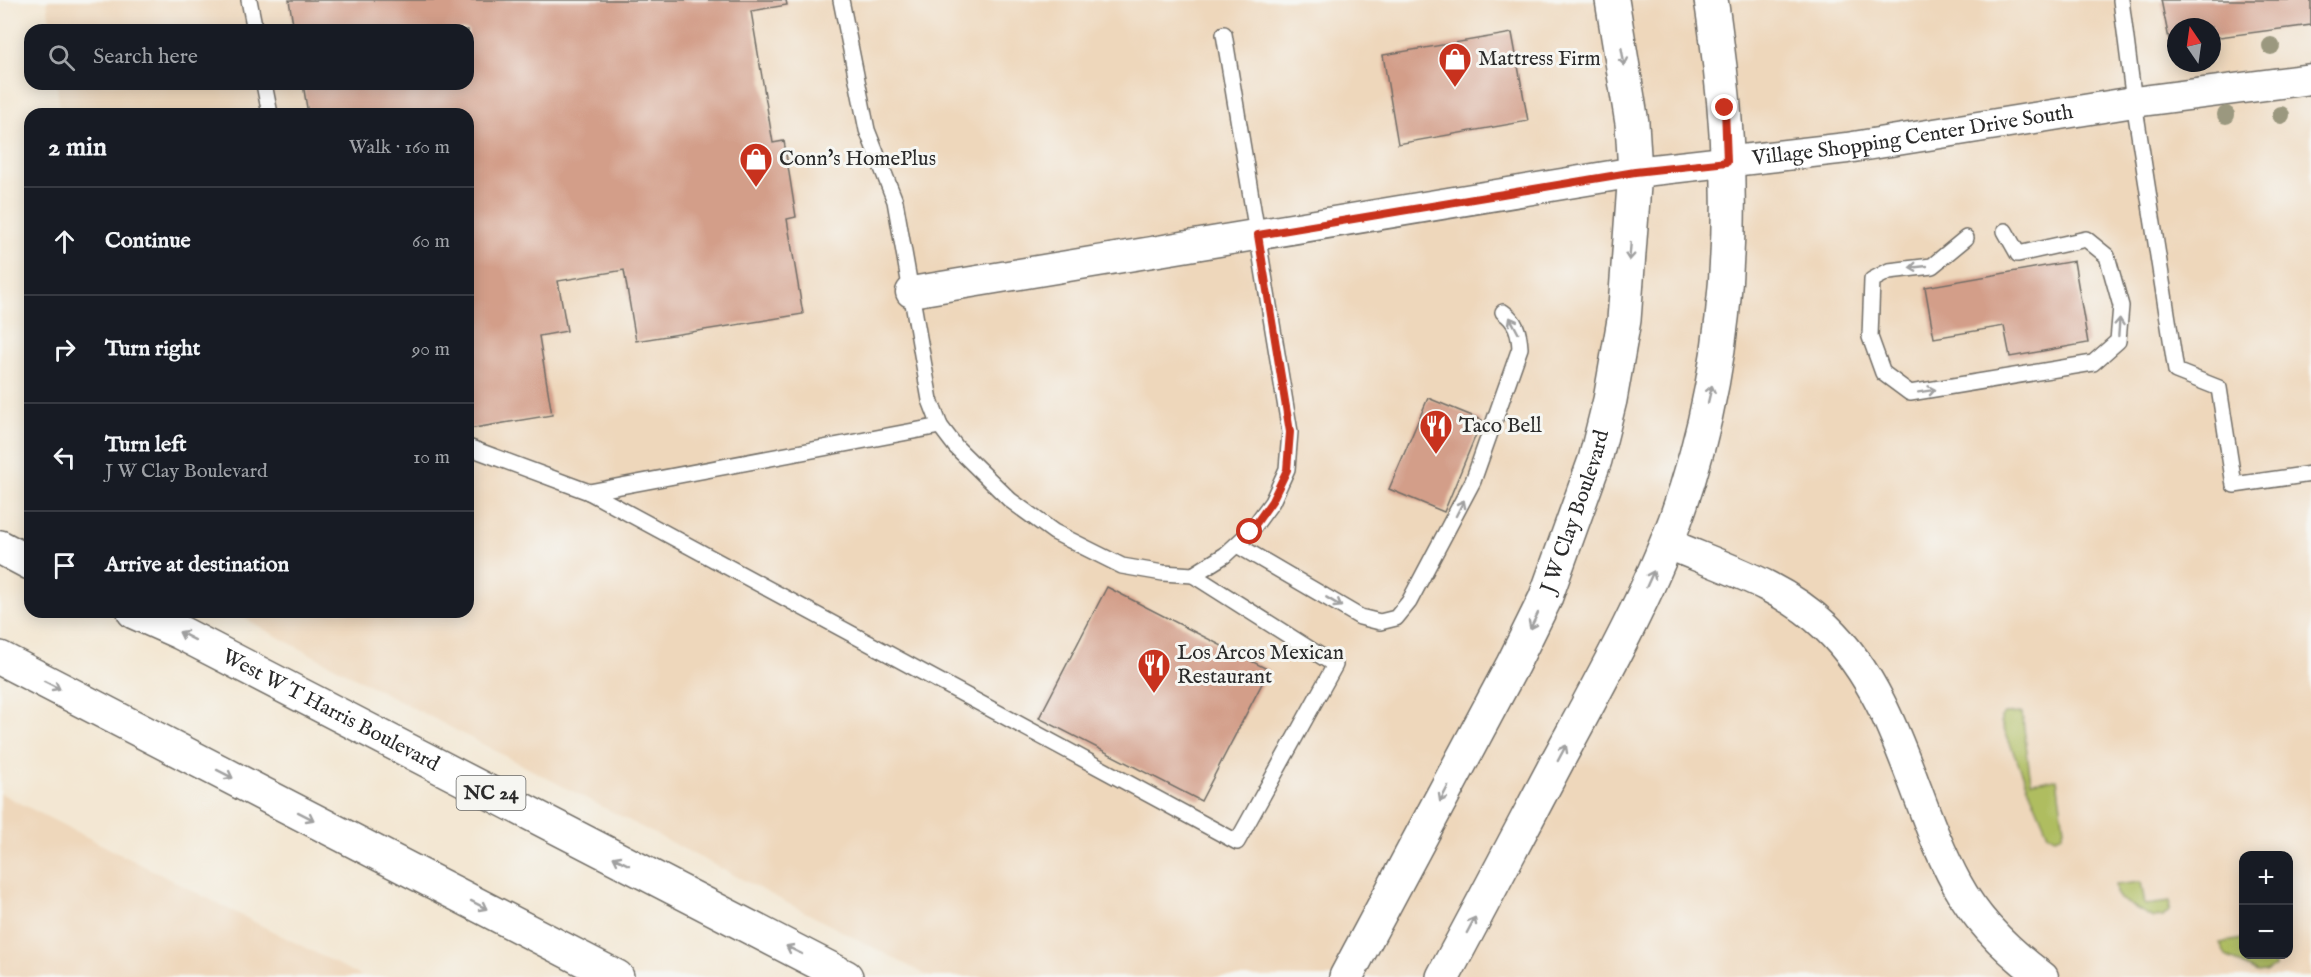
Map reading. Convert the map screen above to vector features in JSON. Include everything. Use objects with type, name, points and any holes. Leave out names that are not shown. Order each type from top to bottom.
[{"type":"street","name":"J W Clay Boulevard","points":[[1346,977],[1513,664],[1545,599],[1595,460],[1623,331],[1635,172],[1630,107],[1612,0]]},
{"type":"street","points":[[1443,977],[1624,638],[1666,543],[1688,480],[1715,369],[1728,260],[1725,108],[1711,0]]},
{"type":"street","name":"Village Shopping Center Drive South","points":[[911,292],[1635,172],[1847,148],[2134,102],[2311,79]]},
{"type":"street","points":[[1666,543],[1774,589],[1810,613],[1841,644],[1873,686],[1957,886],[2002,942],[2043,977]]},
{"type":"street","points":[[0,547],[24,560]]},
{"type":"street","name":"West W T Harris Boulevard","points":[[147,618],[188,637],[846,977]]},
{"type":"street","points":[[0,658],[617,977]]},
{"type":"lane","points":[[249,0],[254,24]]},
{"type":"lane","points":[[474,449],[589,492],[1237,842],[1335,665],[1192,575],[1122,566],[1054,532],[1010,500],[956,447],[940,426],[930,400],[895,201],[867,130],[840,0]]},
{"type":"lane","points":[[2121,0],[2134,102],[2176,371],[2219,388],[2234,485],[2311,474]]},
{"type":"lane","points":[[1192,575],[1225,555],[1250,532],[1272,501],[1287,470],[1289,441],[1286,410],[1224,34]]},
{"type":"lane","points":[[265,90],[269,108]]},
{"type":"lane","points":[[1966,238],[1932,266],[1889,270],[1872,280],[1870,337],[1882,374],[1910,393],[2093,363],[2118,341],[2121,306],[2107,256],[2086,239],[2018,254],[2005,231]]},
{"type":"lane","points":[[1237,544],[1360,617],[1380,622],[1396,618],[1409,602],[1426,572],[1473,481],[1520,348],[1518,332],[1511,318],[1503,312]]},
{"type":"lane","points":[[589,492],[940,426]]},
{"type":"shaded area","points":[[47,0],[2311,0],[2311,977],[930,977],[244,618],[474,618],[474,108],[59,108],[58,90],[474,90],[474,24],[50,24]]},
{"type":"shaded area","points":[[0,793],[363,977],[0,977]]},
{"type":"green space","points":[[2022,713],[2031,782],[2057,779],[2064,829],[2061,836],[2055,838],[2048,834],[2001,722],[2004,714]]},
{"type":"green space","points":[[2141,882],[2145,905],[2170,902],[2169,911],[2163,917],[2153,918],[2120,899],[2116,893],[2115,885]]},
{"type":"green space","points":[[2239,940],[2239,959],[2274,959],[2274,966],[2265,972],[2257,973],[2226,956],[2220,943]]},
{"type":"building","points":[[289,0],[786,0],[787,5],[751,11],[773,143],[784,141],[796,217],[787,219],[803,314],[636,341],[624,270],[558,281],[567,331],[539,336],[552,415],[474,428],[474,108],[307,108],[304,90],[474,90],[474,24],[293,24]]},
{"type":"building","points":[[2161,0],[2311,0],[2311,25],[2221,37],[2221,18],[2167,18],[2167,29]]},
{"type":"building","name":"Mattress Firm","points":[[1512,33],[1528,121],[1398,144],[1383,55]]},
{"type":"building","points":[[2074,261],[2088,343],[2010,357],[2004,326],[1934,338],[1925,287]]},
{"type":"building","name":"Taco Bell","points":[[1428,398],[1482,420],[1444,512],[1389,489]]},
{"type":"building","name":"Los Arcos Mexican Restaurant","points":[[1107,587],[1269,670],[1201,801],[1039,718]]},
{"type":"place","name":"Mattress Firm","points":[[1455,88]]},
{"type":"place","name":"Conn's HomePlus","points":[[756,188]]},
{"type":"place","name":"Taco Bell","points":[[1436,455]]},
{"type":"place","name":"Los Arcos Mexican Restaurant","points":[[1154,694]]},
{"type":"route","points":[[1250,532],[1272,501],[1287,470],[1290,432],[1258,235],[1635,172],[1727,162],[1725,108]]}]
